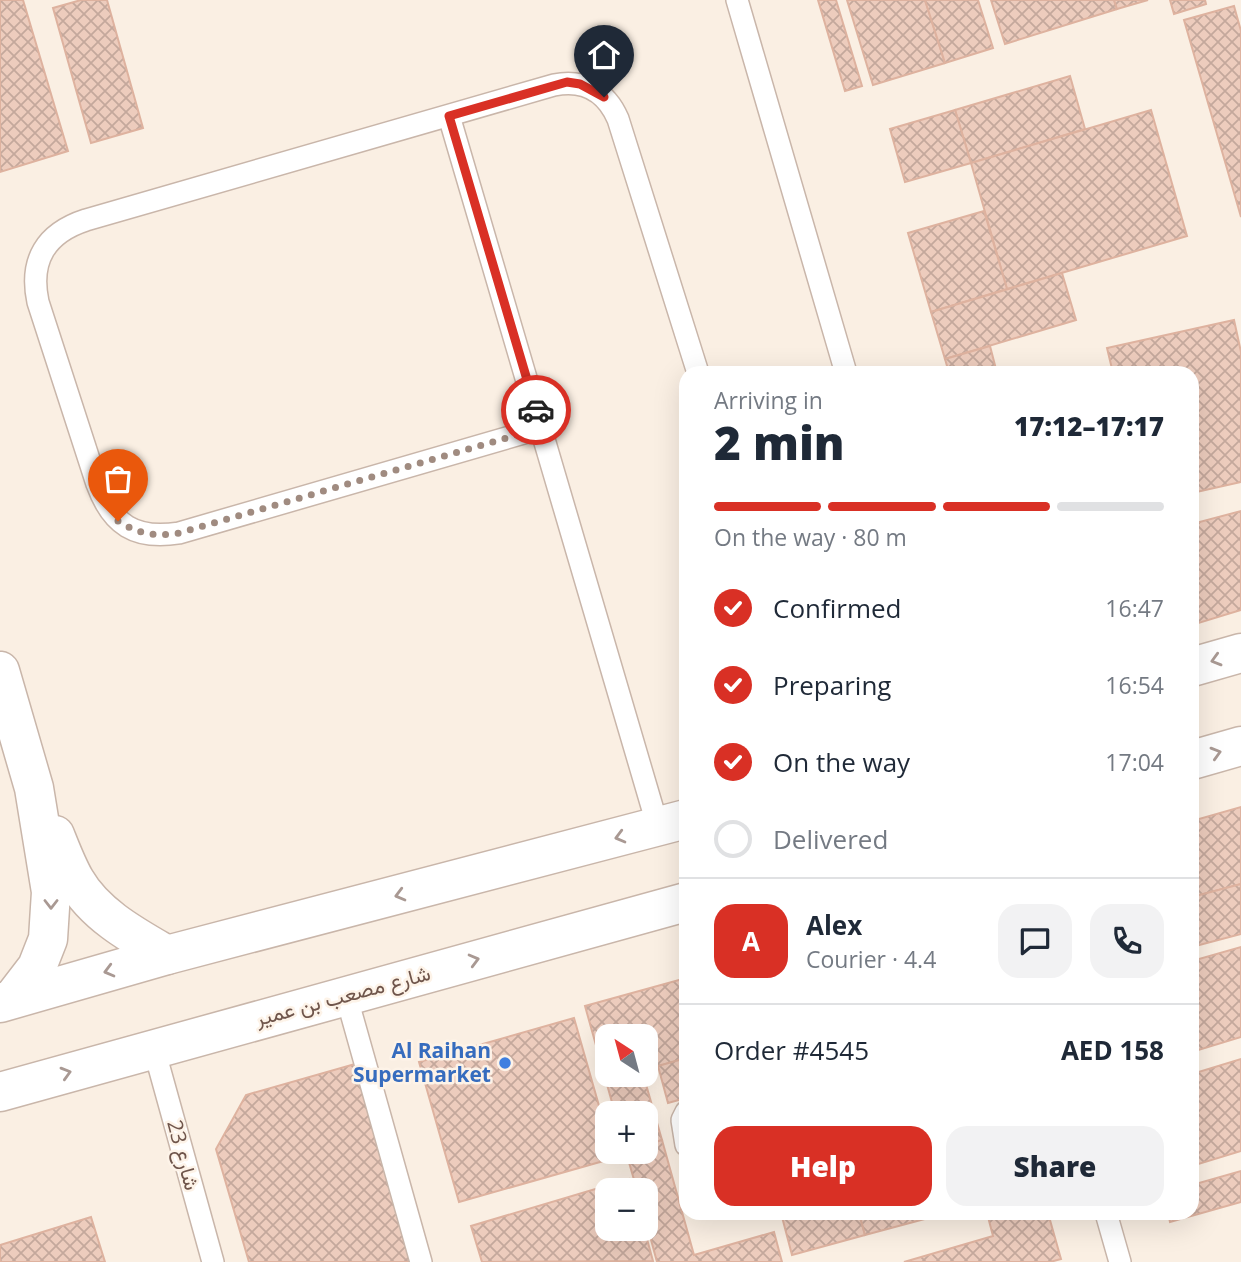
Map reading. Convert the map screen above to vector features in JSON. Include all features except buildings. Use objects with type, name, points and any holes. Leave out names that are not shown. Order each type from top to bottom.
[{"type":"street","points":[[1199,665],[1241,653]]},
{"type":"street","points":[[0,671],[34,788],[51,892],[48,939],[37,967],[7,1000]]},
{"type":"street","points":[[1199,758],[1241,746]]},
{"type":"street","points":[[34,788],[75,881],[109,919],[167,956]]},
{"type":"street","points":[[7,1000],[672,823]]},
{"type":"street","name":"شارع مصعب بن عمير","points":[[0,1092],[679,904]]},
{"type":"lane","points":[[737,0],[844,366]]},
{"type":"lane","points":[[541,428],[179,533],[158,536],[136,532],[118,521],[104,504],[38,302],[35,287],[39,257],[58,232],[71,225],[567,82],[580,84],[604,97],[618,119],[696,366]]},
{"type":"lane","points":[[449,116],[541,428],[672,823]]},
{"type":"lane","points":[[346,995],[421,1262]]},
{"type":"lane","name":"شارع 23","points":[[154,1048],[212,1262]]},
{"type":"lane","points":[[1108,1220],[1120,1262]]},
{"type":"way so far","points":[[118,521],[136,532],[158,536],[179,533],[541,428],[536,410]]},
{"type":"place","name":"Al Raihan Supermarket","points":[[505,1063]]},
{"type":"route","points":[[536,410],[449,116],[567,82],[593,89],[604,97]]}]
